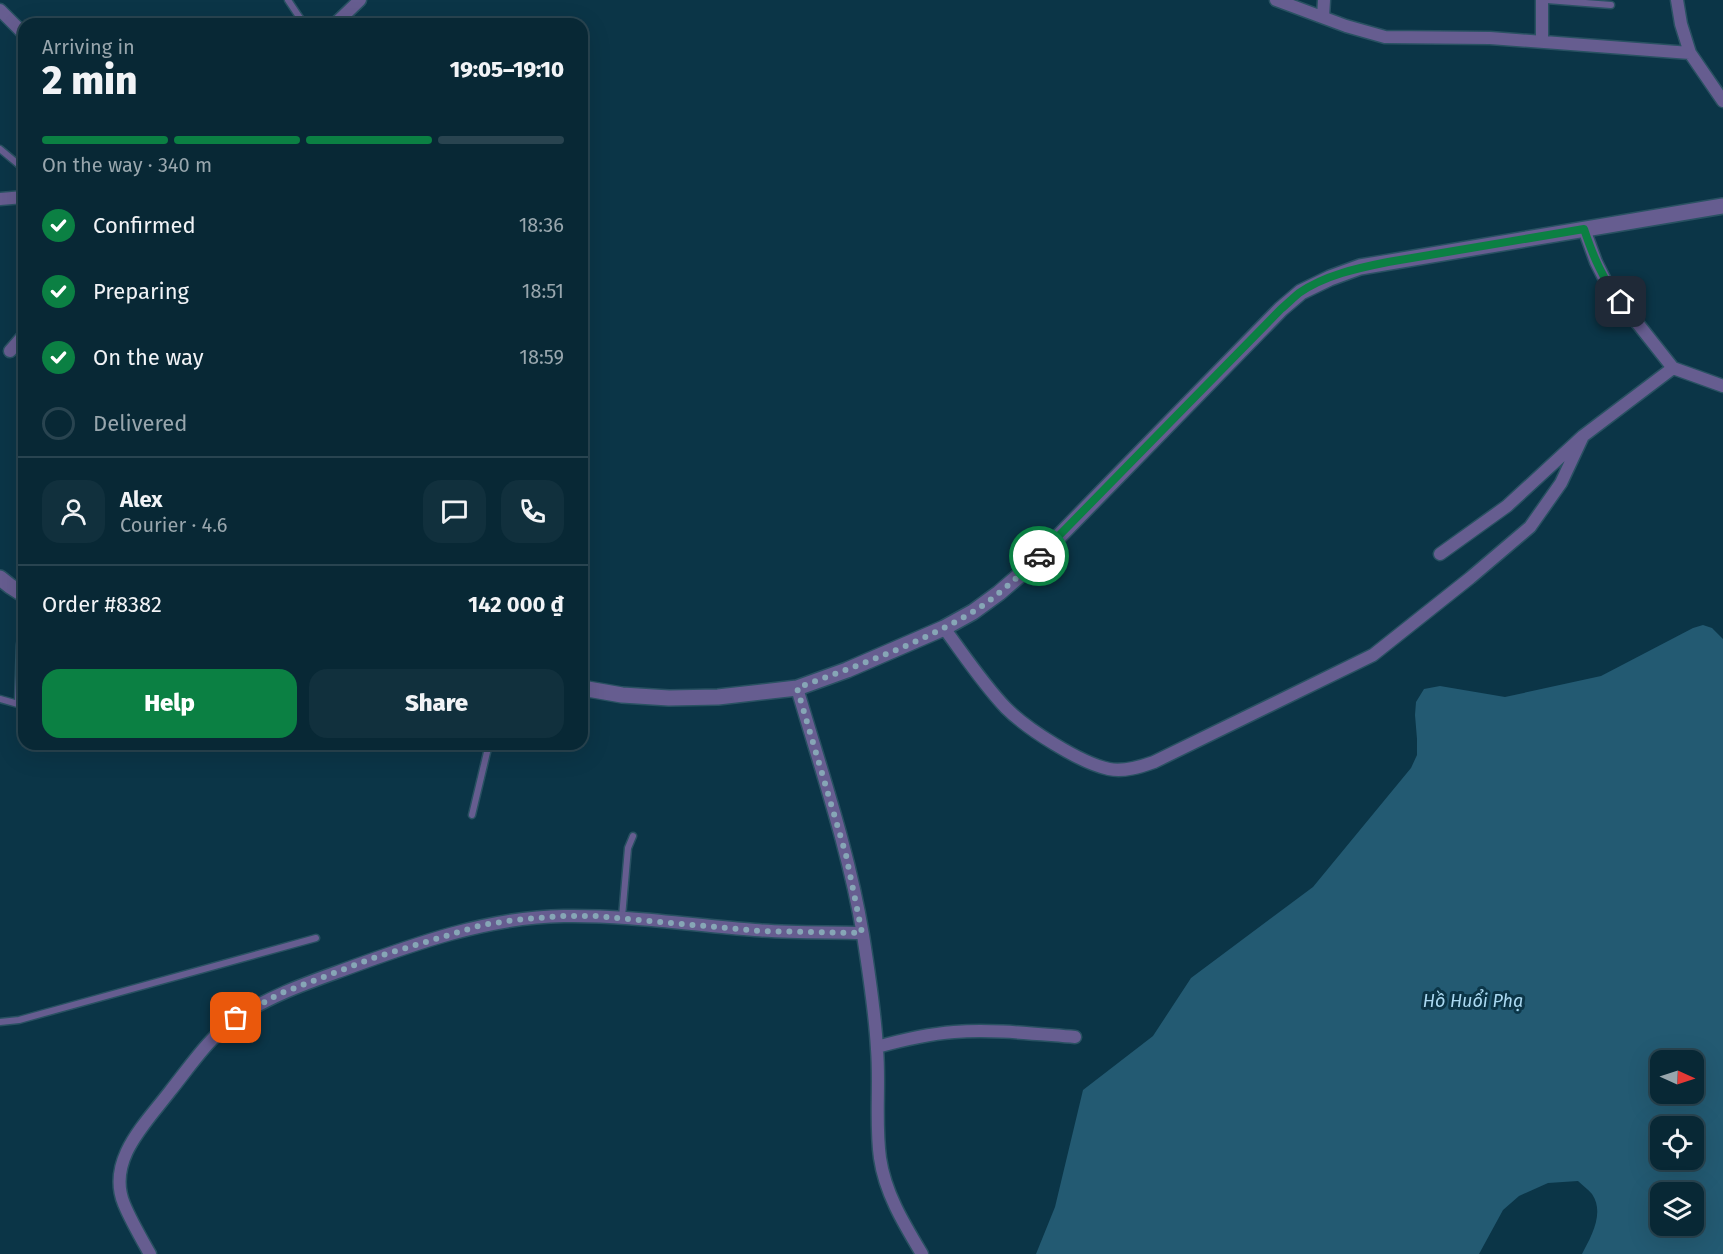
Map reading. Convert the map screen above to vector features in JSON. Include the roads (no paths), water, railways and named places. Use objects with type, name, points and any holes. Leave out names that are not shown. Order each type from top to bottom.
[{"type":"street","points":[[341,18],[360,0]]},
{"type":"street","points":[[1276,0],[1384,37],[1490,38],[1690,53]]},
{"type":"street","points":[[1323,17],[1324,0]]},
{"type":"street","points":[[1542,0],[1542,42]]},
{"type":"street","points":[[1677,0],[1681,24],[1690,53],[1723,101]]},
{"type":"street","points":[[0,10],[18,28]]},
{"type":"street","points":[[0,200],[18,198]]},
{"type":"street","points":[[588,689],[622,695],[669,698],[718,697],[797,688],[847,670],[944,628],[973,612],[1028,568],[1281,309],[1300,292],[1329,278],[1360,267],[1723,206]]},
{"type":"street","points":[[1584,229],[1608,286],[1673,368],[1723,386]]},
{"type":"street","points":[[10,351],[18,342]]},
{"type":"street","points":[[1440,554],[1507,506],[1583,436],[1673,368]]},
{"type":"street","points":[[944,628],[1007,709],[1029,726],[1081,758],[1110,769],[1136,768],[1154,762],[1373,655],[1530,527],[1561,483],[1583,436]]},
{"type":"street","points":[[0,578],[18,591]]},
{"type":"street","points":[[797,688],[846,855],[862,933],[873,999],[877,1047],[880,1159],[887,1186],[900,1217],[922,1254]]},
{"type":"street","points":[[150,1254],[123,1203],[119,1172],[123,1157],[128,1147],[216,1035],[236,1018],[279,994],[376,957],[482,925],[515,920],[561,916],[622,917],[759,931],[862,933]]},
{"type":"street","points":[[877,1047],[902,1040],[955,1032],[999,1031],[1075,1037]]},
{"type":"lane","points":[[288,0],[300,18]]},
{"type":"lane","points":[[1547,0],[1611,5]]},
{"type":"lane","points":[[0,149],[18,164]]},
{"type":"lane","points":[[0,699],[18,703]]},
{"type":"lane","points":[[472,815],[488,750]]},
{"type":"lane","points":[[622,917],[628,848],[633,836]]},
{"type":"lane","points":[[0,1022],[19,1020],[316,938]]},
{"type":"water","name":"Hồ Huổi Phạ","points":[[1703,625],[1712,628],[1723,639],[1723,1254],[1582,1254],[1595,1225],[1597,1209],[1592,1194],[1578,1181],[1548,1183],[1519,1196],[1503,1210],[1479,1254],[1036,1254],[1055,1207],[1083,1090],[1153,1036],[1191,978],[1313,887],[1411,768],[1417,755],[1416,702],[1424,689],[1440,686],[1505,697],[1601,676],[1693,628]]}]
